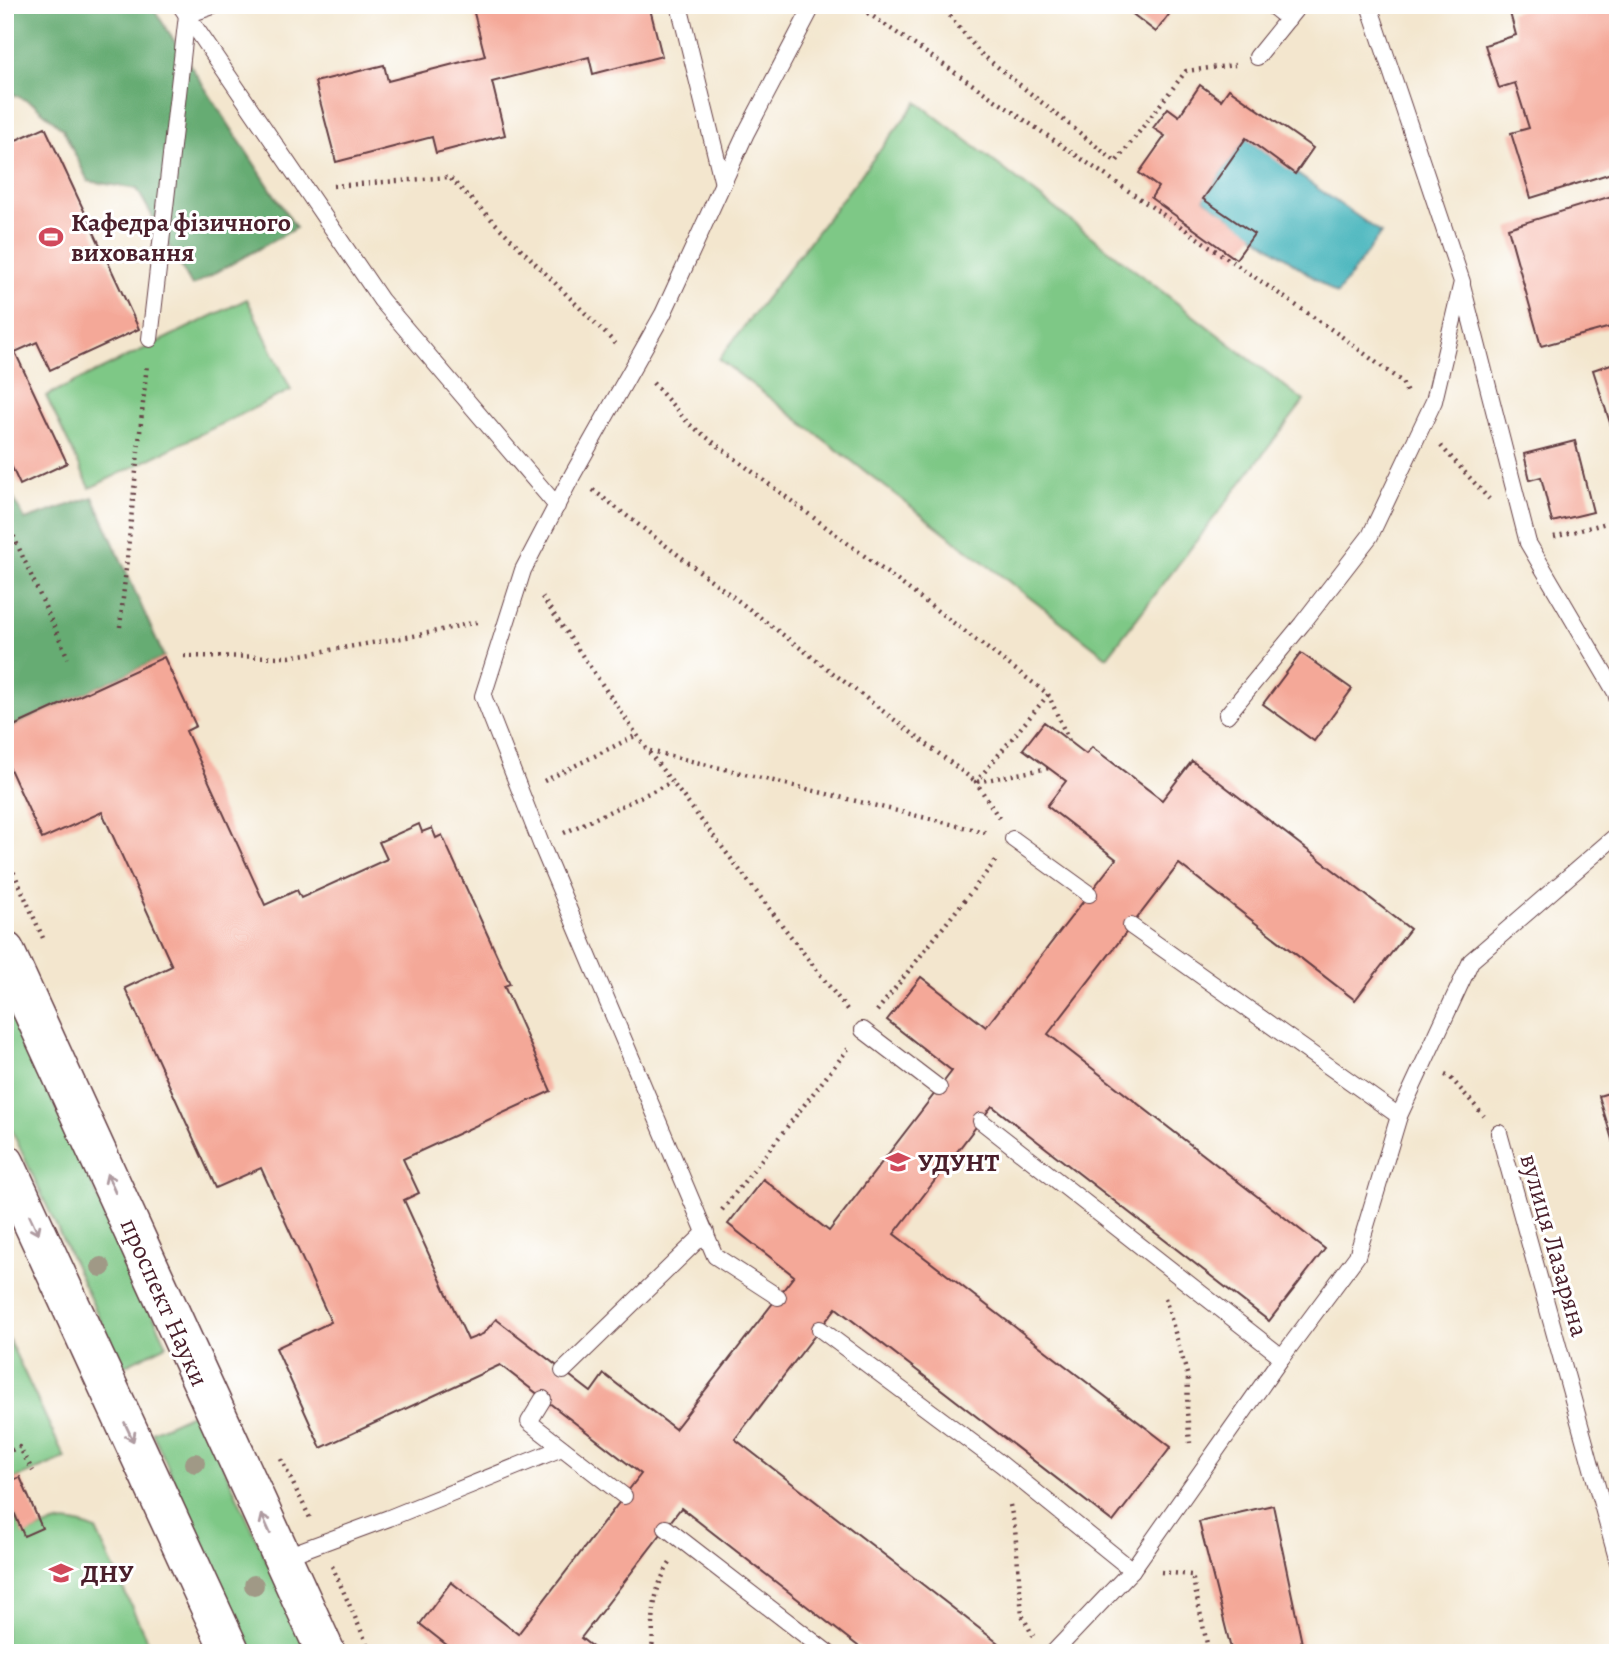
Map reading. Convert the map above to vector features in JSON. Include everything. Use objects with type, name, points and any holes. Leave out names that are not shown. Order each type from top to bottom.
[{"type":"main road","name":"проспект Науки","points":[[5,951],[326,1653]]},
{"type":"main road","points":[[5,1163],[231,1653]]},
{"type":"lane","points":[[183,10],[216,5]]},
{"type":"lane","points":[[678,5],[723,184]]},
{"type":"lane","points":[[778,1297],[715,1256],[541,844],[483,696],[523,570],[573,474],[663,314],[747,133],[813,5]]},
{"type":"lane","points":[[1270,5],[1288,19]]},
{"type":"lane","points":[[1257,57],[1299,5]]},
{"type":"lane","points":[[1370,5],[1461,282],[1528,543],[1617,695]]},
{"type":"lane","points":[[183,10],[381,300],[557,506]]},
{"type":"lane","points":[[150,339],[183,10]]},
{"type":"lane","points":[[1227,715],[1370,536],[1434,401],[1461,282]]},
{"type":"lane","points":[[1053,1653],[1132,1570],[1282,1357],[1357,1256],[1399,1116],[1471,961],[1618,834]]},
{"type":"lane","points":[[1013,839],[1089,894]]},
{"type":"lane","points":[[1131,926],[1399,1116]]},
{"type":"lane","points":[[863,1030],[939,1088]]},
{"type":"lane","points":[[981,1121],[1282,1357]]},
{"type":"lane","name":"вулиця Лазаряна","points":[[1499,1133],[1618,1562]]},
{"type":"lane","points":[[564,1371],[706,1232]]},
{"type":"lane","points":[[820,1329],[1001,1464],[1132,1570]]},
{"type":"lane","points":[[543,1399],[529,1422],[624,1496]]},
{"type":"lane","points":[[281,1558],[389,1518],[562,1448]]},
{"type":"lane","points":[[666,1528],[828,1653]]},
{"type":"path","points":[[856,5],[1341,337],[1402,382],[1422,425]]},
{"type":"path","points":[[941,5],[980,53],[1116,162],[1186,71],[1228,67],[1257,57]]},
{"type":"path","points":[[305,188],[449,177],[635,364],[689,424],[1048,694],[1069,741]]},
{"type":"path","points":[[120,627],[150,339]]},
{"type":"path","points":[[573,474],[976,782],[1013,839]]},
{"type":"path","points":[[5,517],[68,658]]},
{"type":"path","points":[[523,570],[648,751],[863,1030]]},
{"type":"path","points":[[184,656],[289,657],[419,635],[510,614]]},
{"type":"path","points":[[976,782],[1048,694]]},
{"type":"path","points":[[521,793],[637,735]]},
{"type":"path","points":[[648,751],[1013,839]]},
{"type":"path","points":[[976,782],[1049,768]]},
{"type":"path","points":[[541,844],[672,782]]},
{"type":"path","name":"вулиця Лазаряна","points":[[1450,1077],[1499,1133]]},
{"type":"path","points":[[1151,1252],[1188,1377],[1187,1412],[1193,1482]]},
{"type":"path","points":[[5,1452],[19,1447],[33,1471]]},
{"type":"path","points":[[1001,1464],[1015,1529],[1022,1615],[1036,1643]]},
{"type":"path","points":[[652,1653],[654,1599],[659,1580],[685,1542]]},
{"type":"path","points":[[1132,1570],[1192,1575],[1209,1653]]},
{"type":"green space","points":[[5,5],[151,5],[296,228],[192,286],[137,189],[88,181],[63,129],[34,104],[5,90]]},
{"type":"green space","points":[[917,102],[1304,401],[1107,657],[719,359]]},
{"type":"green space","points":[[247,299],[291,390],[90,488],[46,396]]},
{"type":"green space","points":[[5,482],[25,520],[93,497],[164,657],[5,730]]},
{"type":"green space","points":[[12,1013],[167,1345],[122,1367],[5,1116],[5,1015]]},
{"type":"green space","points":[[5,1332],[65,1458],[5,1483]]},
{"type":"green space","points":[[198,1411],[309,1653],[253,1653],[152,1432]]},
{"type":"green space","name":"ДНУ","points":[[5,1491],[24,1535],[67,1522],[96,1530],[153,1653],[5,1653]]},
{"type":"water","points":[[1246,138],[1381,233],[1337,294],[1203,199]]},
{"type":"building","points":[[472,5],[649,5],[662,56],[593,74],[589,57],[492,82],[505,135],[436,153],[432,137],[336,162],[315,82],[384,65],[388,81],[485,56]]},
{"type":"building","points":[[1121,5],[1176,5],[1156,32]]},
{"type":"building","points":[[1535,5],[1618,5],[1618,171],[1531,198],[1511,133],[1529,128],[1515,83],[1499,88],[1485,45],[1516,35],[1510,13]]},
{"type":"building","points":[[1200,85],[1221,100],[1229,89],[1313,148],[1295,174],[1246,138],[1203,199],[1254,234],[1236,259],[1151,198],[1158,187],[1139,173],[1165,136],[1153,128],[1168,108],[1179,116]]},
{"type":"building","name":"Кафедра фізичного виховання","points":[[45,127],[139,329],[50,370],[37,342],[15,352],[67,463],[20,485],[5,452],[5,145]]},
{"type":"building","points":[[1618,194],[1618,325],[1541,346],[1508,228]]},
{"type":"building","points":[[1614,363],[1618,374],[1618,427],[1612,429],[1593,370]]},
{"type":"building","points":[[1575,441],[1593,512],[1552,522],[1541,477],[1530,480],[1524,454]]},
{"type":"building","points":[[1301,653],[1352,689],[1314,741],[1263,704]]},
{"type":"building","points":[[164,657],[196,726],[186,731],[265,905],[297,890],[301,898],[387,859],[379,842],[419,824],[422,832],[432,828],[436,838],[442,835],[510,984],[504,986],[551,1091],[403,1159],[419,1193],[404,1200],[468,1340],[483,1334],[496,1319],[591,1392],[604,1374],[675,1429],[794,1276],[728,1224],[763,1179],[829,1231],[952,1071],[887,1020],[921,977],[986,1027],[1116,859],[1047,806],[1066,781],[1023,749],[1044,722],[1086,754],[1092,747],[1162,800],[1192,761],[1410,929],[1355,1000],[1179,864],[1048,1034],[1325,1249],[1269,1321],[992,1106],[894,1234],[1171,1447],[1113,1522],[836,1308],[735,1439],[1011,1653],[867,1653],[681,1508],[581,1638],[600,1653],[457,1653],[420,1624],[451,1582],[518,1634],[641,1474],[500,1365],[321,1448],[276,1348],[331,1322],[261,1168],[216,1188],[125,988],[172,966],[102,812],[42,839],[5,758],[5,730]]},
{"type":"building","points":[[1618,1090],[1618,1156],[1617,1156],[1599,1096]]},
{"type":"building","points":[[20,1477],[42,1528],[24,1536],[5,1491],[5,1483]]},
{"type":"building","points":[[1273,1505],[1304,1653],[1232,1653],[1199,1522]]},
{"type":"place","name":"Кафедра фізичного виховання","points":[[51,237]]},
{"type":"place","name":"УДУНТ","points":[[898,1162]]},
{"type":"place","name":"ДНУ","points":[[61,1573]]}]
